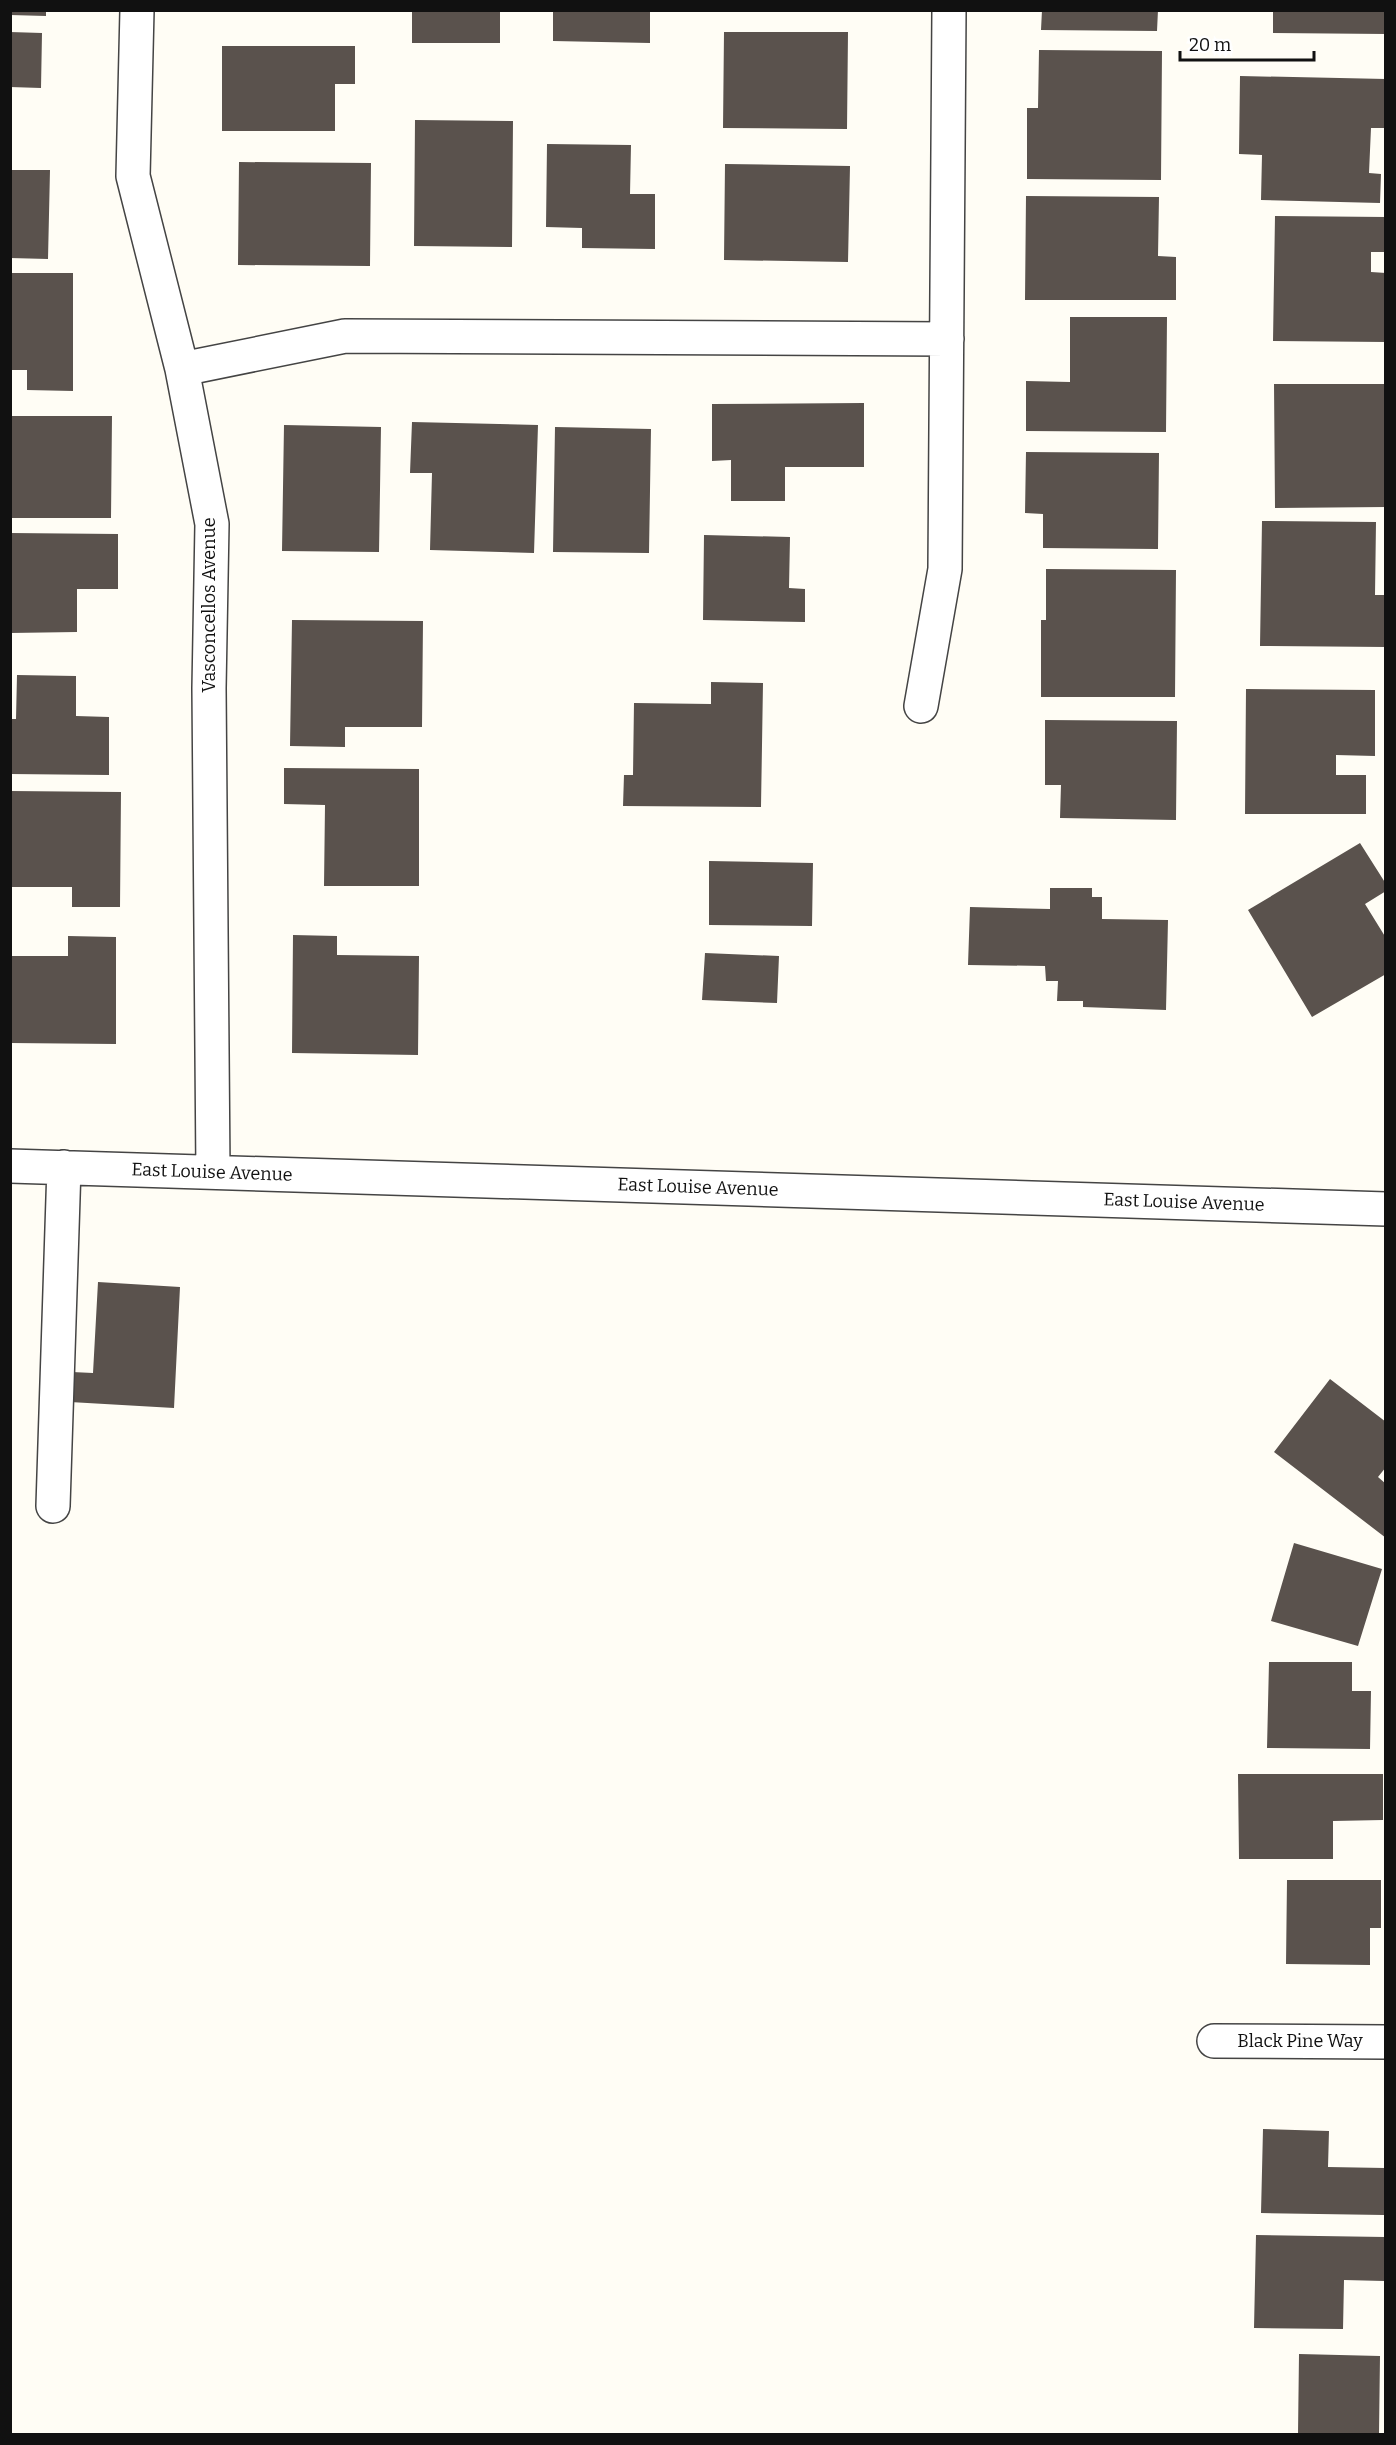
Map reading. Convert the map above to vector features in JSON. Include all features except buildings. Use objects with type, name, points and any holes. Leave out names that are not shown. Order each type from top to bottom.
[{"type":"street","name":"Vasconcellos Avenue","points":[[137,10],[133,176],[182,369],[212,524],[209,688],[213,1172]]},
{"type":"street","points":[[921,706],[945,569],[949,10]]},
{"type":"street","points":[[182,369],[345,336],[947,339]]},
{"type":"street","name":"East Louise Avenue","points":[[10,1166],[1386,1209]]},
{"type":"street","points":[[53,1506],[64,1167]]},
{"type":"street","name":"Black Pine Way","points":[[1214,2041],[1386,2042]]}]
